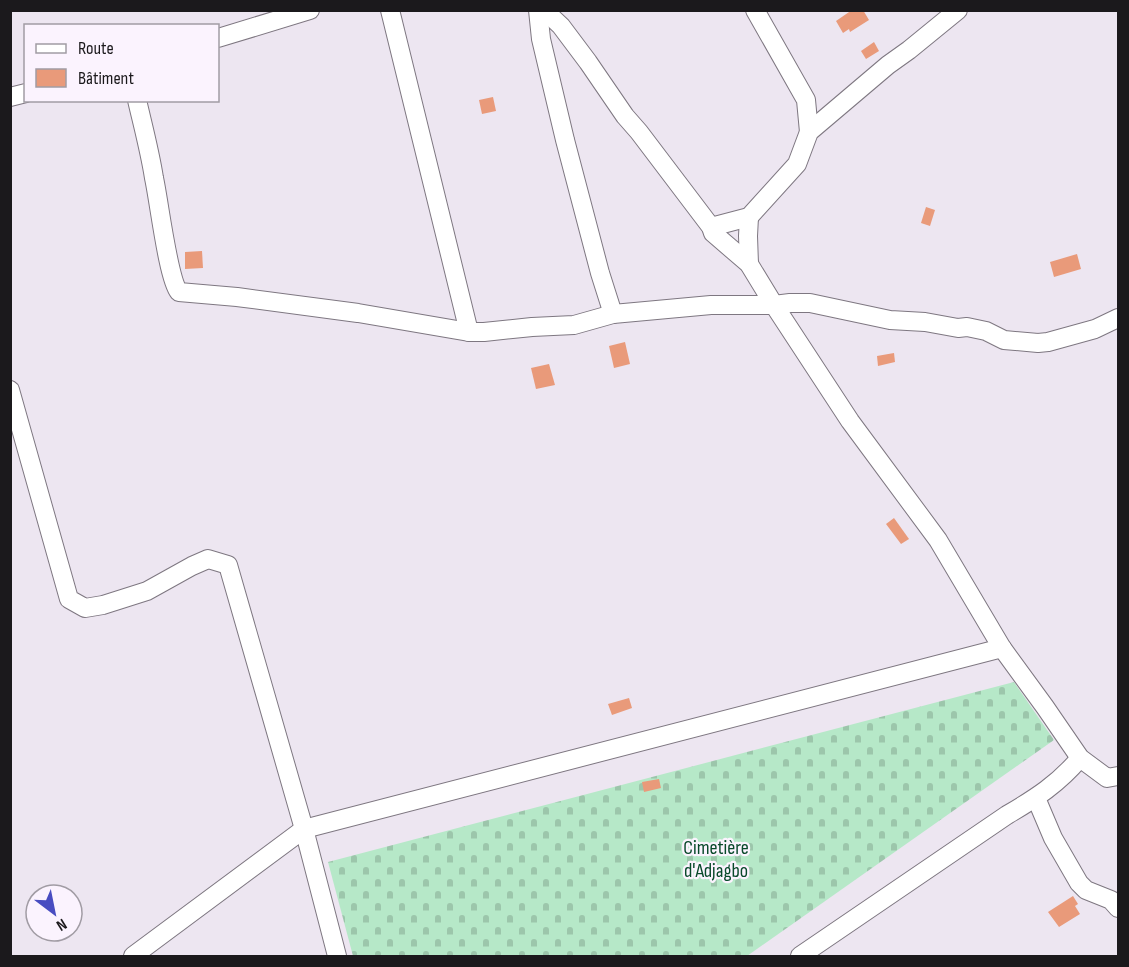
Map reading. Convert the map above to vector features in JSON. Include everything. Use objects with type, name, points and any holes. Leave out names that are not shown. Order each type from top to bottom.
[{"type":"street","points":[[219,38],[310,10]]},
{"type":"street","points":[[390,10],[469,332]]},
{"type":"street","points":[[538,10],[541,39],[565,141],[613,314]]},
{"type":"street","points":[[543,10],[561,26],[624,116],[639,132],[711,227],[713,233],[749,264],[850,421],[938,540],[1002,648],[1080,758],[1107,778],[1119,776]]},
{"type":"street","points":[[711,227],[749,217],[796,164],[809,132],[806,100],[755,10]]},
{"type":"street","points":[[809,132],[958,10]]},
{"type":"street","points":[[137,102],[170,263],[179,292],[336,310],[469,332],[574,324],[613,314],[711,305],[774,306],[810,303],[890,320],[931,323],[958,328],[967,327],[986,331],[1004,340],[1038,343],[1095,329],[1119,318]]},
{"type":"street","points":[[749,217],[749,264]]},
{"type":"street","points":[[10,390],[69,599],[85,608],[103,605],[147,591],[208,559],[228,565],[304,829],[337,957]]},
{"type":"street","points":[[133,957],[304,829],[1002,648]]},
{"type":"street","points":[[803,956],[1007,815],[1036,798],[1065,775],[1080,758]]},
{"type":"street","points":[[1036,798],[1053,838],[1079,883],[1086,890],[1111,900],[1119,908]]},
{"type":"green space","name":"Cimetière d'Adjagbo","points":[[1014,682],[1054,740],[747,956],[353,956],[328,862]]},
{"type":"building","points":[[852,10],[863,10],[869,20],[850,32],[849,29],[843,33],[836,21]]},
{"type":"building","points":[[874,42],[879,51],[866,59],[861,51]]},
{"type":"building","points":[[493,97],[496,111],[482,114],[479,100]]},
{"type":"building","points":[[926,207],[935,210],[930,226],[921,223]]},
{"type":"building","points":[[202,251],[203,268],[185,269],[185,252]]},
{"type":"building","points":[[1077,254],[1081,269],[1054,277],[1050,262]]},
{"type":"building","points":[[625,342],[630,364],[614,368],[609,346]]},
{"type":"building","points":[[894,353],[895,362],[878,366],[877,356]]},
{"type":"building","points":[[549,364],[555,385],[536,389],[531,368]]},
{"type":"building","points":[[894,518],[909,539],[901,544],[886,524]]},
{"type":"building","points":[[629,698],[632,708],[612,715],[608,704]]},
{"type":"building","points":[[659,779],[661,788],[644,792],[642,782]]},
{"type":"building","points":[[1073,896],[1080,914],[1059,927],[1048,912]]}]
